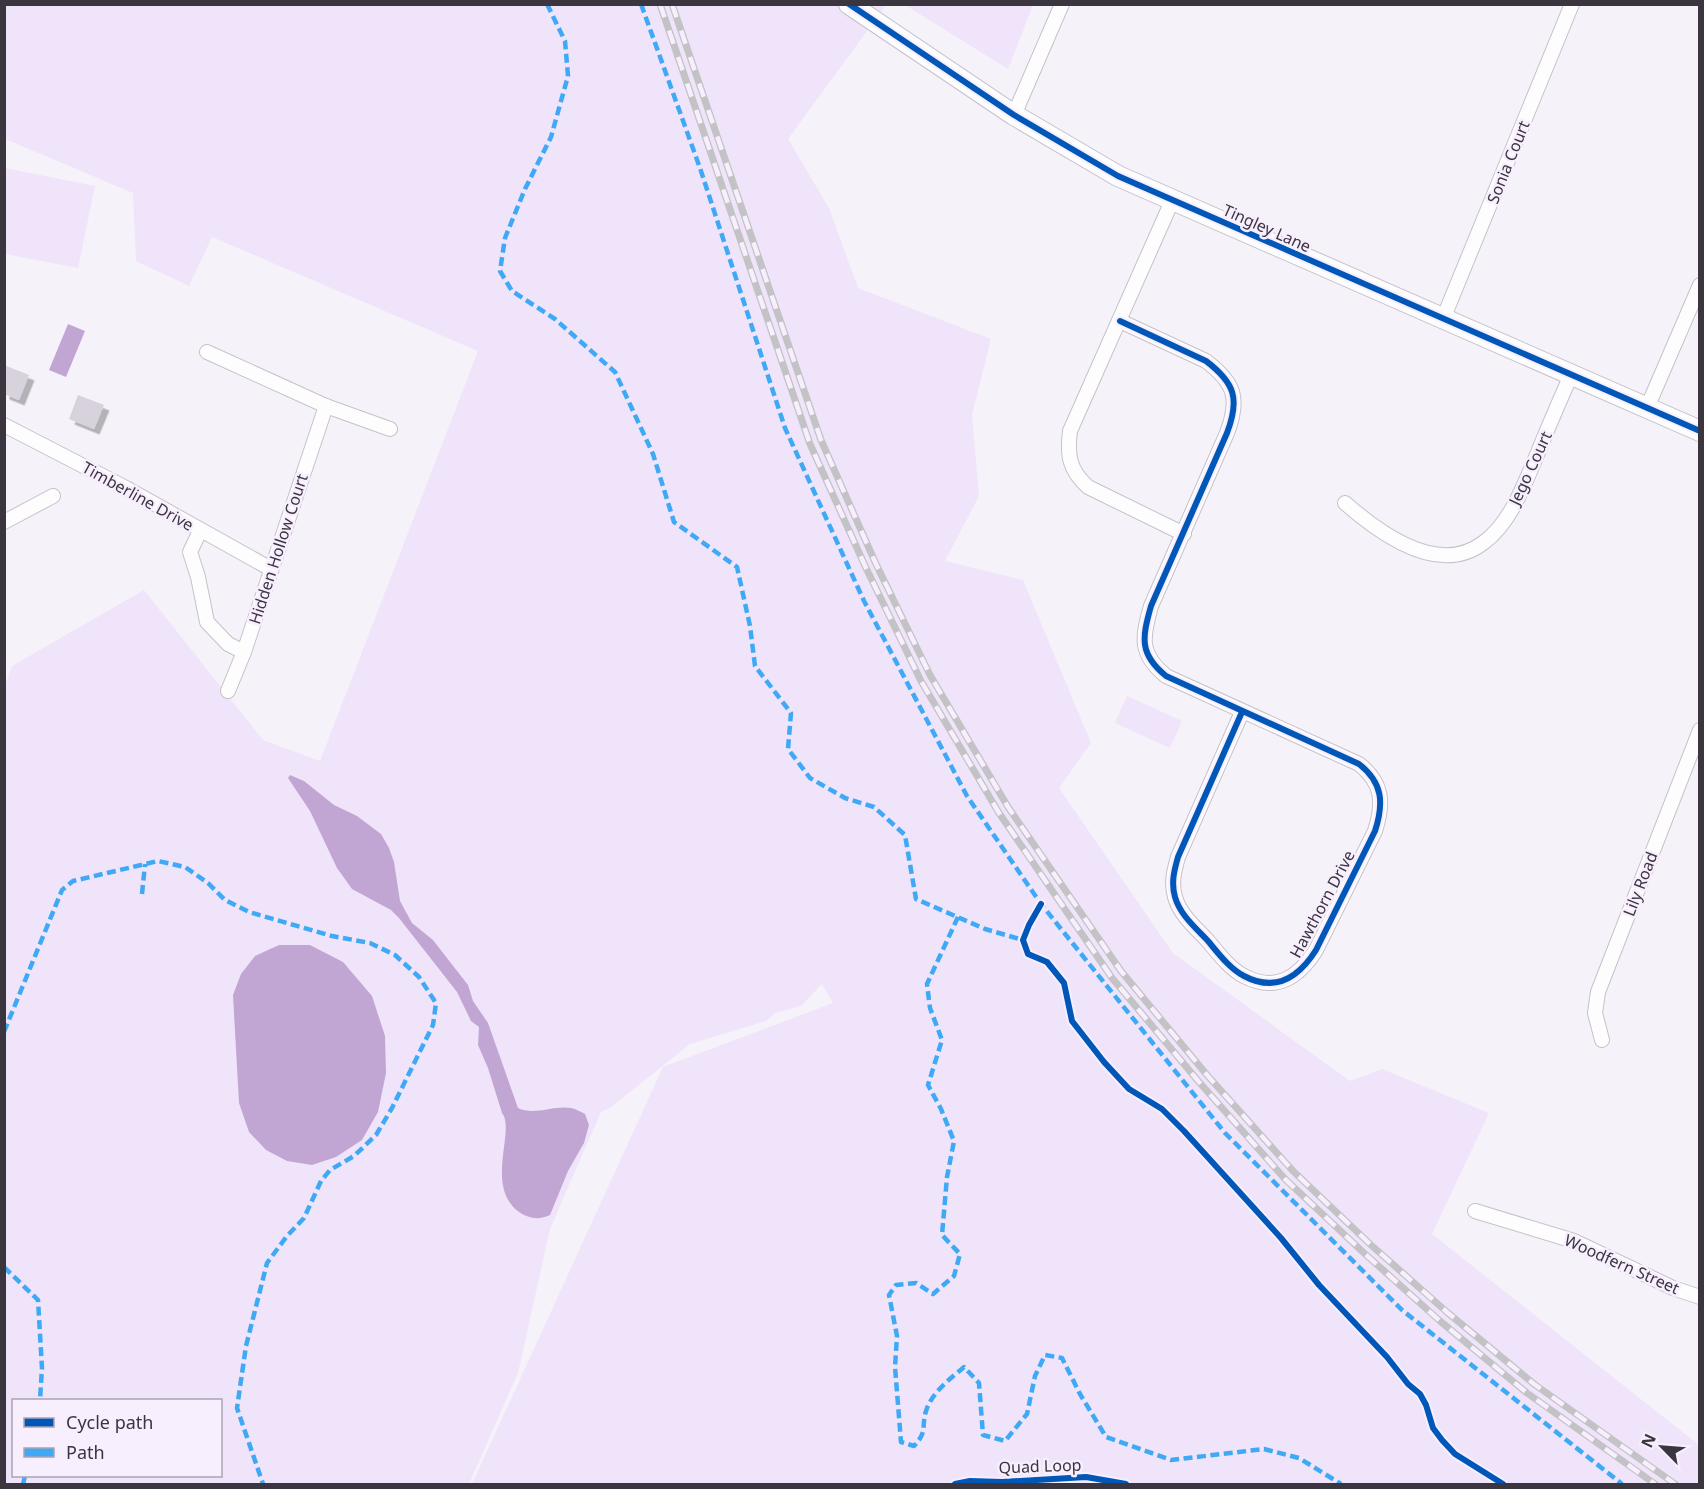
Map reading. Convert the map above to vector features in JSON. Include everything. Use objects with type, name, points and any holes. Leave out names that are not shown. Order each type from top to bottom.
[{"type":"street","name":"Tingley Lane","points":[[849,4],[1014,115],[1118,176],[1700,431]]},
{"type":"street","points":[[1014,115],[1062,4]]},
{"type":"street","name":"Sonia Court","points":[[1443,319],[1572,4]]},
{"type":"street","points":[[1172,201],[1070,431],[1068,447],[1070,464],[1077,478],[1088,487],[1184,534]]},
{"type":"street","points":[[1647,408],[1700,285]]},
{"type":"street","name":"Hawthorn Drive","points":[[1120,321],[1206,360],[1228,382],[1235,398],[1234,415],[1227,433],[1151,606],[1144,629],[1149,660],[1166,676],[1359,764],[1372,775],[1378,787],[1379,818],[1375,831],[1316,950],[1306,967],[1294,976],[1278,982],[1259,982],[1242,976],[1229,965],[1183,914],[1175,898],[1172,880],[1178,857],[1242,712]]},
{"type":"street","points":[[207,352],[326,406],[390,429]]},
{"type":"street","name":"Jego Court","points":[[1345,503],[1370,525],[1394,541],[1416,550],[1442,554],[1462,553],[1482,544],[1502,523],[1520,493],[1571,375]]},
{"type":"street","name":"Hidden Hollow Court","points":[[228,691],[244,652],[326,406]]},
{"type":"street","name":"Timberline Drive","points":[[4,425],[126,488],[271,569]]},
{"type":"street","points":[[4,522],[53,496]]},
{"type":"street","points":[[200,531],[190,552],[207,622],[228,644],[244,652]]},
{"type":"street","name":"Lily Road","points":[[1602,1040],[1595,1013],[1598,992],[1700,730]]},
{"type":"street","name":"Woodfern Street","points":[[1475,1211],[1574,1241],[1673,1288],[1700,1297]]},
{"type":"shaded area","points":[[5,5],[886,5],[788,139],[829,208],[858,288],[991,339],[972,415],[979,496],[945,561],[1023,580],[1091,743],[1059,788],[1173,953],[1350,1081],[1382,1069],[1489,1113],[1432,1234],[1699,1445],[1699,1484],[472,1484],[663,1067],[833,1003],[822,984],[801,1006],[775,1013],[766,1021],[690,1044],[611,1107],[601,1112],[550,1229],[518,1373],[469,1484],[5,1484],[4,688],[12,666],[144,590],[263,740],[320,761],[478,351],[212,237],[189,286],[136,261],[133,193],[5,139]]},
{"type":"shaded area","points":[[905,5],[1033,5],[1008,69]]},
{"type":"shaded area","points":[[5,168],[95,186],[78,268],[5,254]]},
{"type":"shaded area","points":[[68,324],[85,331],[66,377],[49,370]]},
{"type":"shaded area","points":[[1127,696],[1182,721],[1170,748],[1115,723]]},
{"type":"shaded area","points":[[290,775],[304,781],[334,805],[357,816],[381,834],[394,862],[400,901],[412,923],[433,940],[468,985],[473,1001],[488,1023],[518,1108],[537,1111],[564,1107],[585,1114],[589,1125],[584,1143],[568,1171],[550,1215],[534,1218],[519,1212],[509,1201],[504,1188],[502,1174],[505,1121],[478,1045],[479,1027],[471,1021],[457,992],[399,918],[391,910],[352,889],[337,868],[310,811],[288,778]]},
{"type":"shaded area","points":[[279,945],[310,945],[343,962],[372,996],[385,1036],[386,1073],[378,1112],[362,1140],[336,1157],[312,1165],[287,1161],[266,1150],[249,1132],[239,1103],[233,995],[241,974],[255,956]]},
{"type":"building","points":[[4,365],[29,375],[19,400],[4,394]]},
{"type":"building","points":[[78,395],[104,405],[94,429],[69,419]]},
{"type":"railway","points":[[660,4],[810,444],[866,568],[921,681],[999,813],[1112,978],[1199,1082],[1285,1179],[1440,1321],[1527,1393],[1655,1484]]},
{"type":"railway","points":[[672,4],[821,440],[876,564],[930,675],[1008,807],[1121,971],[1207,1075],[1293,1171],[1371,1245],[1534,1384],[1675,1484]]},
{"type":"marked path","points":[[547,4],[565,41],[568,76],[551,137],[525,189],[505,238],[500,271],[512,291],[555,319],[615,372],[653,454],[674,522],[737,567],[750,626],[755,666],[791,713],[788,749],[810,778],[845,798],[874,807],[905,835],[916,899],[985,929],[1023,940]]},
{"type":"marked path","points":[[641,4],[700,168],[785,428],[864,601],[967,796],[1041,904],[1225,1133],[1402,1310],[1622,1484]]},
{"type":"marked path","points":[[4,1032],[62,890],[73,881],[158,861],[185,867],[208,883],[225,900],[249,912],[332,936],[370,943],[395,955],[419,977],[436,1003],[433,1025],[376,1135],[354,1156],[330,1170],[321,1181],[304,1218],[267,1263],[246,1346],[237,1408],[263,1484]]},
{"type":"marked path","points":[[142,894],[145,864]]},
{"type":"marked path","points":[[958,917],[927,984],[930,1008],[942,1040],[928,1085],[954,1141],[947,1177],[942,1235],[960,1254],[954,1276],[933,1294],[916,1283],[896,1285],[889,1295],[897,1336],[895,1367],[901,1442],[914,1446],[923,1433],[926,1411],[932,1398],[964,1367],[979,1383],[983,1435],[1005,1441],[1027,1414],[1035,1376],[1045,1355],[1062,1358],[1106,1437],[1171,1460],[1264,1449],[1299,1458],[1341,1484]]},
{"type":"marked path","points":[[4,1267],[38,1300],[42,1368],[40,1399]]},
{"type":"marked path","points":[[23,1484],[25,1477]]},
{"type":"cycle path","points":[[849,4],[1014,115],[1118,176],[1700,431]]},
{"type":"cycle path","points":[[1120,321],[1206,361],[1229,384],[1234,401],[1227,433],[1151,606],[1145,636],[1147,653],[1157,668],[1166,676],[1359,764],[1373,779],[1379,794],[1380,811],[1375,831],[1316,950],[1294,975],[1276,982],[1266,983],[1244,976],[1224,960],[1184,915],[1177,904],[1173,887],[1178,857],[1242,712]]},
{"type":"cycle path","points":[[1041,904],[1023,940],[1028,954],[1047,962],[1064,983],[1072,1021],[1104,1062],[1129,1089],[1162,1109],[1281,1238],[1319,1285],[1387,1357],[1408,1384],[1420,1394],[1433,1428],[1455,1454],[1503,1484]]},
{"type":"cycle path","name":"Quad Loop","points":[[955,1484],[970,1481],[1002,1482],[1086,1477],[1126,1484]]}]
